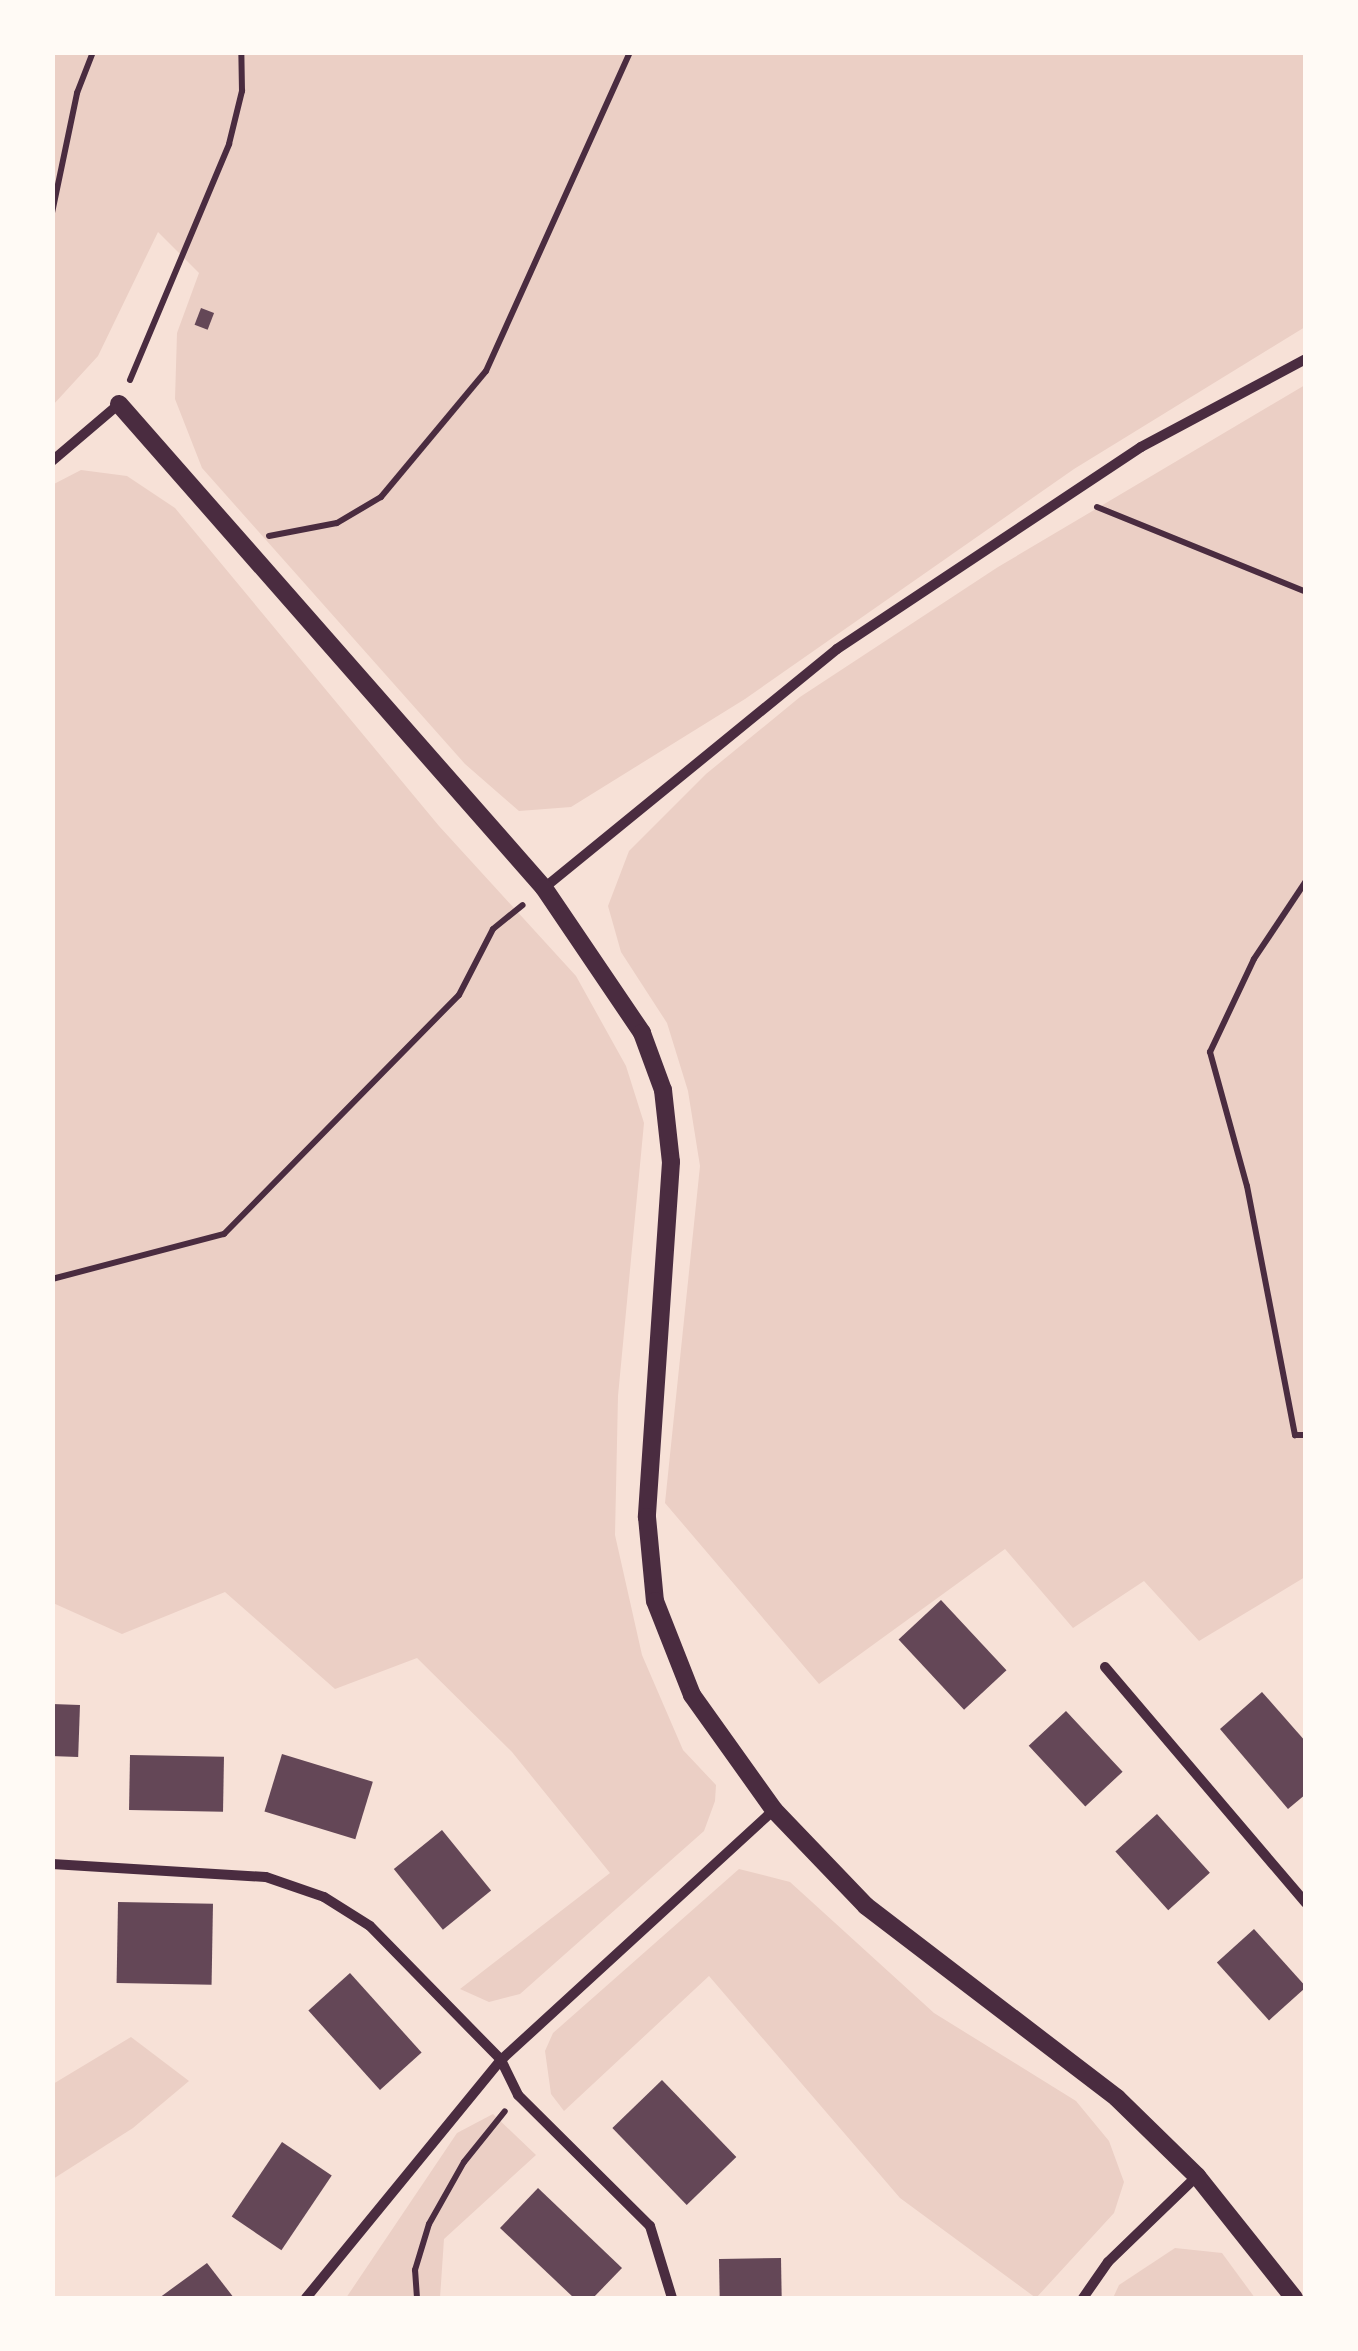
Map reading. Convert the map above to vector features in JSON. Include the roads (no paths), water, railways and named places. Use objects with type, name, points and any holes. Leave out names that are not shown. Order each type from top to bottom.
[{"type":"street","points":[[544,888],[837,649],[1141,446],[1306,359]]},
{"type":"street","points":[[52,461],[119,404],[544,888],[633,1019],[664,1090],[671,1162],[647,1517],[655,1601],[692,1695],[774,1810],[866,1906],[1117,2098],[1197,2176],[1294,2298]]},
{"type":"street","points":[[1105,1667],[1306,1903]]},
{"type":"street","points":[[306,2298],[501,2060],[774,1810]]},
{"type":"street","points":[[52,1864],[266,1877],[324,1896],[370,1926],[501,2060],[518,2095],[650,2226],[672,2298]]},
{"type":"street","points":[[1083,2298],[1108,2262],[1197,2176]]}]
